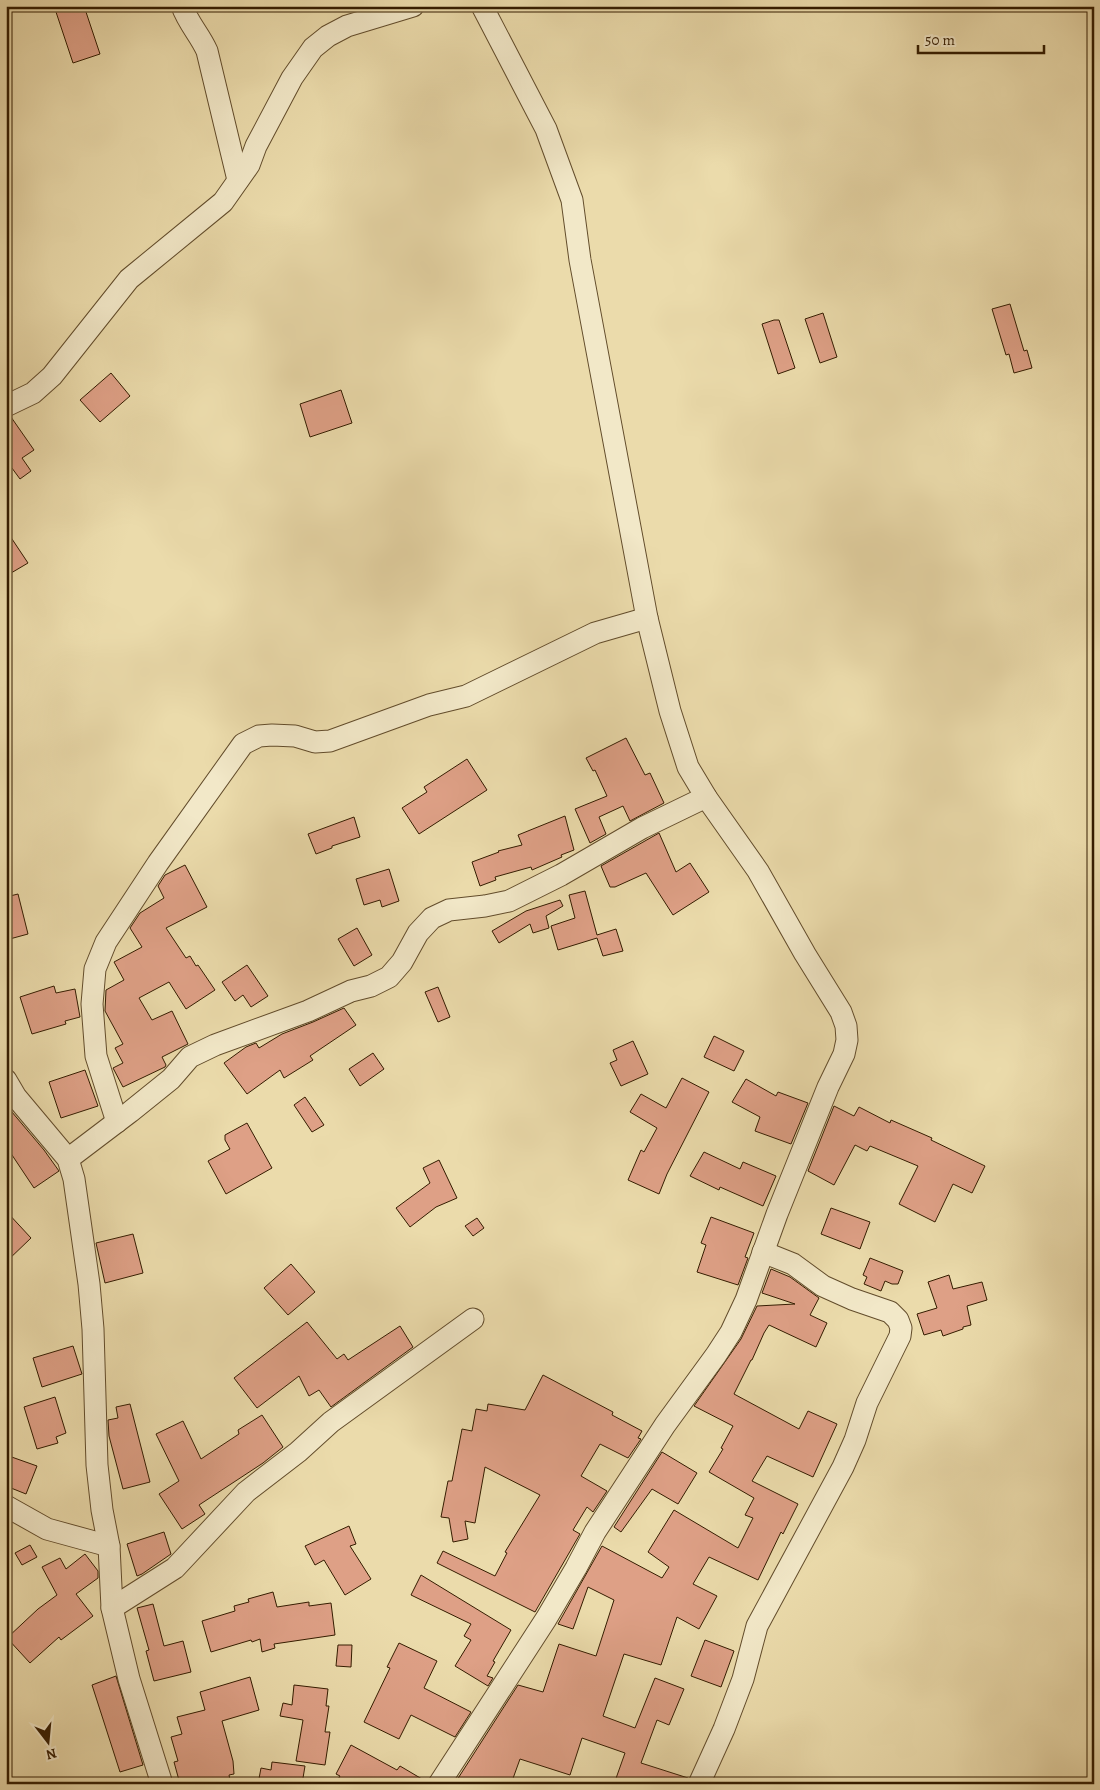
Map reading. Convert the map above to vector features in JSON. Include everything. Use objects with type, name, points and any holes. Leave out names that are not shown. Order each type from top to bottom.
[{"type":"street","points":[[182,6],[186,19],[202,38],[207,51],[238,180]]},
{"type":"street","points":[[6,406],[33,393],[52,376],[129,279],[223,202],[249,166],[256,146],[292,78],[313,48],[328,36],[347,26],[413,6]]},
{"type":"street","points":[[439,1784],[537,1634],[604,1517],[665,1425],[731,1332],[746,1300],[828,1087],[844,1054],[847,1040],[846,1026],[841,1012],[805,954],[758,871],[706,797],[688,767],[647,618],[582,270],[572,200],[546,129],[482,6]]},
{"type":"street","points":[[117,1122],[96,1056],[92,1004],[94,968],[111,934],[158,863],[243,744],[259,736],[272,735],[294,736],[315,742],[330,741],[429,704],[466,696],[595,633],[647,618]]},
{"type":"street","points":[[68,1159],[171,1079],[190,1057],[215,1044],[308,1011],[389,977],[402,962],[418,933],[432,918],[449,910],[509,901],[561,875],[642,828],[706,797]]},
{"type":"street","points":[[6,1080],[16,1097],[68,1159],[74,1179],[89,1284],[93,1329],[97,1465],[102,1510],[110,1546],[112,1608],[129,1679],[162,1784]]},
{"type":"street","points":[[699,1784],[724,1729],[757,1626],[843,1467],[855,1440],[867,1403],[900,1336],[898,1320],[890,1312],[852,1299],[823,1286],[793,1264],[763,1252]]},
{"type":"street","points":[[112,1608],[175,1568],[246,1492],[298,1452],[331,1422],[474,1319]]},
{"type":"street","points":[[6,1506],[47,1528],[110,1546]]},
{"type":"building","points":[[54,6],[84,6],[100,54],[73,63]]},
{"type":"building","points":[[1010,304],[1024,351],[1027,350],[1032,368],[1014,373],[1009,354],[1006,355],[992,309]]},
{"type":"building","points":[[823,313],[837,357],[820,363],[805,319]]},
{"type":"building","points":[[779,320],[795,368],[778,374],[762,324]]},
{"type":"building","points":[[111,373],[130,396],[100,422],[80,400]]},
{"type":"building","points":[[341,390],[352,423],[310,437],[300,404]]},
{"type":"building","points":[[11,417],[34,450],[22,458],[31,471],[20,479],[6,460],[6,418]]},
{"type":"building","points":[[6,530],[28,563],[6,576]]},
{"type":"building","points":[[626,738],[645,775],[650,773],[664,803],[630,821],[623,806],[599,817],[606,834],[590,843],[575,809],[607,796],[595,770],[593,771],[586,758]]},
{"type":"building","points":[[467,759],[487,790],[419,834],[402,808],[427,792],[424,787]]},
{"type":"building","points":[[565,816],[574,850],[532,870],[531,867],[495,877],[496,880],[480,886],[472,862],[498,851],[522,845],[518,835]]},
{"type":"building","points":[[354,817],[360,837],[332,846],[332,848],[316,854],[308,834]]},
{"type":"building","points":[[659,833],[676,872],[690,863],[709,892],[673,915],[646,873],[615,887],[610,887],[601,866]]},
{"type":"building","points":[[185,865],[207,907],[166,928],[186,958],[190,956],[215,990],[186,1009],[169,982],[139,998],[152,1020],[172,1011],[188,1044],[162,1057],[166,1065],[165,1067],[123,1087],[113,1068],[123,1063],[115,1048],[123,1044],[105,1011],[106,990],[124,980],[114,962],[142,947],[130,928],[140,913],[164,898],[158,886],[165,875]]},
{"type":"building","points":[[389,869],[399,901],[382,907],[380,900],[364,905],[356,879]]},
{"type":"building","points":[[585,891],[597,935],[616,929],[623,951],[603,956],[597,938],[558,950],[551,926],[575,918],[569,895]]},
{"type":"building","points":[[18,894],[28,934],[6,940],[6,897]]},
{"type":"building","points":[[560,900],[563,906],[546,916],[549,928],[533,933],[530,924],[499,943],[492,931],[526,911]]},
{"type":"building","points":[[357,928],[372,955],[354,966],[338,939]]},
{"type":"building","points":[[247,965],[268,996],[251,1007],[243,995],[235,1001],[222,982]]},
{"type":"building","points":[[54,986],[56,993],[75,989],[80,1017],[65,1021],[66,1024],[32,1034],[20,997]]},
{"type":"building","points":[[438,987],[450,1017],[438,1022],[425,992]]},
{"type":"building","points":[[344,1008],[356,1025],[310,1056],[313,1060],[284,1078],[280,1070],[247,1094],[224,1063],[246,1047],[256,1043],[259,1048],[282,1034]]},
{"type":"building","points":[[714,1036],[744,1051],[734,1071],[704,1057]]},
{"type":"building","points":[[633,1041],[648,1074],[621,1086],[610,1063],[617,1060],[613,1050]]},
{"type":"building","points":[[373,1053],[384,1069],[360,1086],[349,1069]]},
{"type":"building","points":[[85,1070],[98,1106],[61,1118],[49,1082]]},
{"type":"building","points":[[682,1078],[709,1092],[667,1174],[659,1194],[628,1180],[641,1150],[644,1152],[657,1128],[630,1112],[641,1094],[666,1108]]},
{"type":"building","points":[[746,1079],[776,1096],[778,1092],[808,1103],[791,1144],[755,1131],[760,1117],[732,1102]]},
{"type":"building","points":[[305,1097],[324,1125],[312,1132],[294,1105]]},
{"type":"building","points":[[6,1105],[59,1171],[34,1188],[6,1146]]},
{"type":"building","points":[[834,1106],[854,1116],[859,1107],[890,1123],[891,1120],[932,1138],[931,1140],[985,1166],[972,1193],[953,1184],[935,1222],[899,1204],[918,1166],[870,1146],[867,1151],[855,1145],[834,1185],[808,1171]]},
{"type":"building","points":[[247,1123],[272,1168],[226,1194],[208,1161],[230,1149],[225,1140],[225,1135]]},
{"type":"building","points":[[704,1152],[740,1169],[743,1162],[776,1176],[763,1206],[720,1187],[719,1190],[690,1176]]},
{"type":"building","points":[[439,1160],[457,1198],[436,1207],[410,1227],[396,1208],[430,1183],[423,1168]]},
{"type":"building","points":[[831,1208],[870,1222],[860,1249],[821,1234]]},
{"type":"building","points":[[6,1211],[31,1238],[6,1262]]},
{"type":"building","points":[[711,1217],[754,1233],[745,1257],[748,1258],[738,1285],[697,1272],[706,1245],[701,1243]]},
{"type":"building","points":[[477,1218],[484,1228],[473,1236],[465,1226]]},
{"type":"building","points":[[133,1234],[143,1273],[105,1283],[96,1243]]},
{"type":"building","points":[[870,1258],[903,1271],[898,1284],[885,1281],[881,1291],[864,1284],[867,1277],[863,1275]]},
{"type":"building","points":[[291,1264],[315,1292],[288,1315],[264,1288]]},
{"type":"building","points":[[771,1269],[790,1277],[819,1298],[810,1315],[827,1323],[816,1347],[769,1325],[734,1394],[799,1429],[808,1411],[837,1424],[813,1477],[767,1456],[752,1481],[798,1504],[783,1534],[781,1532],[758,1580],[709,1557],[693,1584],[717,1596],[699,1629],[677,1617],[661,1665],[624,1654],[603,1716],[635,1728],[655,1678],[684,1689],[669,1725],[657,1720],[641,1763],[688,1778],[687,1784],[614,1784],[625,1753],[582,1738],[570,1775],[520,1759],[511,1784],[455,1783],[518,1685],[543,1692],[559,1644],[596,1656],[614,1600],[588,1587],[573,1629],[558,1624],[602,1546],[662,1578],[669,1567],[648,1552],[674,1510],[738,1548],[753,1518],[745,1515],[754,1498],[709,1472],[723,1449],[721,1448],[733,1426],[694,1406],[741,1339],[757,1306],[795,1304],[762,1293]]},
{"type":"building","points":[[949,1275],[953,1289],[982,1282],[987,1300],[967,1306],[971,1325],[943,1336],[941,1330],[924,1335],[917,1314],[937,1308],[928,1282]]},
{"type":"building","points":[[307,1322],[337,1359],[344,1354],[348,1360],[400,1326],[413,1347],[331,1407],[319,1390],[309,1396],[299,1376],[257,1408],[234,1378]]},
{"type":"building","points":[[73,1346],[82,1374],[42,1387],[33,1358]]},
{"type":"building","points":[[543,1375],[613,1412],[612,1415],[642,1431],[638,1438],[641,1439],[628,1458],[600,1444],[581,1476],[607,1491],[593,1512],[587,1507],[573,1530],[580,1534],[535,1612],[437,1563],[443,1551],[495,1576],[507,1553],[505,1552],[540,1495],[485,1467],[475,1523],[465,1521],[468,1539],[453,1542],[449,1518],[441,1517],[448,1481],[452,1481],[462,1429],[472,1431],[476,1409],[487,1411],[488,1404],[525,1410]]},
{"type":"building","points":[[55,1397],[66,1433],[56,1437],[58,1443],[37,1449],[24,1407]]},
{"type":"building","points":[[130,1404],[150,1482],[123,1489],[109,1436],[108,1420],[118,1418],[116,1407]]},
{"type":"building","points":[[262,1415],[283,1447],[263,1463],[199,1505],[205,1514],[182,1529],[159,1494],[179,1481],[156,1434],[183,1421],[201,1459],[239,1434],[238,1430]]},
{"type":"building","points":[[662,1452],[697,1473],[678,1504],[652,1489],[621,1532],[614,1527]]},
{"type":"building","points":[[6,1455],[37,1466],[26,1494],[6,1486]]},
{"type":"building","points":[[349,1526],[356,1544],[350,1546],[371,1579],[345,1595],[324,1560],[315,1565],[305,1546]]},
{"type":"building","points":[[164,1532],[171,1554],[137,1576],[127,1544]]},
{"type":"building","points":[[30,1545],[37,1557],[22,1565],[15,1553]]},
{"type":"building","points":[[85,1554],[98,1571],[98,1578],[76,1594],[93,1616],[61,1640],[59,1637],[30,1663],[7,1638],[38,1609],[57,1595],[42,1567],[60,1558],[66,1569]]},
{"type":"building","points":[[421,1575],[511,1630],[493,1661],[495,1662],[487,1676],[493,1678],[488,1686],[455,1666],[471,1640],[464,1636],[471,1624],[411,1595]]},
{"type":"building","points":[[273,1592],[277,1607],[309,1602],[309,1606],[331,1603],[335,1635],[274,1644],[275,1648],[262,1652],[260,1639],[211,1652],[202,1621],[235,1611],[234,1606],[249,1602],[248,1599]]},
{"type":"building","points":[[153,1604],[164,1646],[183,1641],[191,1672],[154,1681],[146,1651],[149,1650],[137,1608]]},
{"type":"building","points":[[705,1640],[734,1651],[721,1687],[691,1676]]},
{"type":"building","points":[[399,1643],[437,1661],[424,1688],[471,1712],[455,1737],[411,1715],[399,1739],[364,1722],[390,1668],[387,1667]]},
{"type":"building","points":[[338,1645],[352,1645],[351,1667],[336,1666]]},
{"type":"building","points":[[116,1676],[143,1765],[120,1772],[92,1685]]},
{"type":"building","points":[[250,1677],[259,1710],[222,1721],[233,1761],[234,1774],[229,1775],[231,1784],[180,1784],[174,1762],[178,1761],[171,1737],[182,1734],[177,1717],[205,1710],[200,1692]]},
{"type":"building","points":[[294,1685],[328,1689],[326,1706],[329,1706],[325,1732],[330,1732],[325,1765],[296,1761],[303,1720],[280,1716],[283,1703],[292,1705]]},
{"type":"building","points":[[351,1745],[397,1770],[400,1766],[427,1782],[427,1784],[335,1784],[340,1776],[336,1774]]},
{"type":"building","points":[[272,1762],[305,1766],[302,1784],[258,1784],[261,1768],[271,1770]]}]
